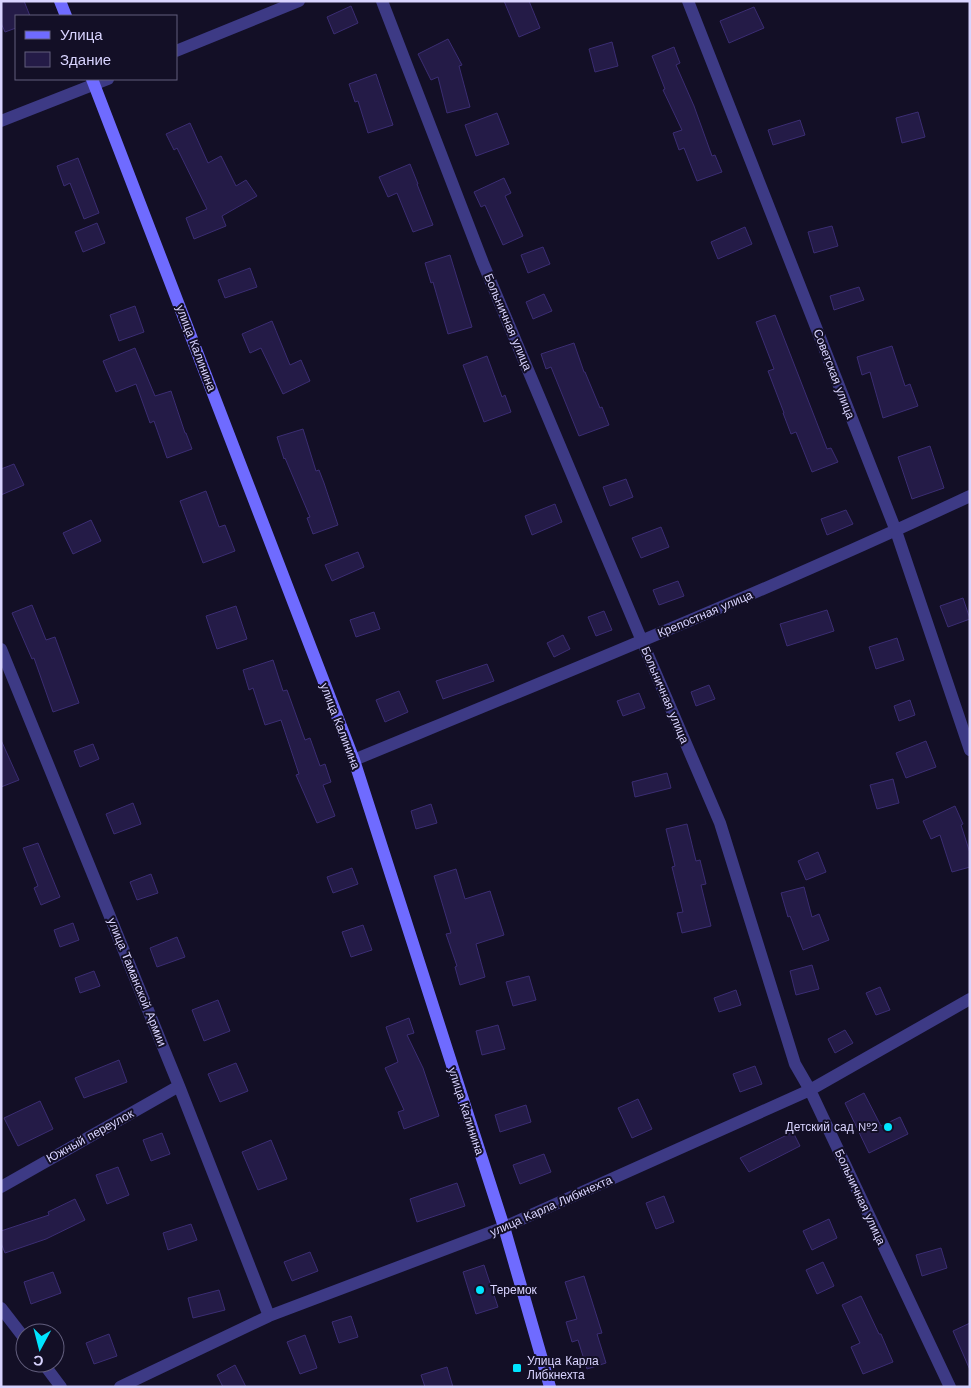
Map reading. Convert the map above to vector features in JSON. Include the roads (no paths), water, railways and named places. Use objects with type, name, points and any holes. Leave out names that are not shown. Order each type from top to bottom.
[{"type":"street","points":[[60,1],[66,15]]},
{"type":"street","points":[[178,50],[299,1]]},
{"type":"street","name":"Больничная улица","points":[[382,1],[483,263],[720,823],[795,1064],[810,1090],[950,1387]]},
{"type":"street","name":"Советская улица","points":[[688,1],[896,531],[970,750]]},
{"type":"street","points":[[1,121],[94,82]]},
{"type":"street","name":"улица Калинина","points":[[94,82],[354,760],[504,1227],[550,1387]]},
{"type":"street","name":"Крепостная улица","points":[[354,760],[642,641],[896,531],[970,496]]},
{"type":"street","name":"улица Таманской Армии","points":[[1,649],[179,1086],[269,1316]]},
{"type":"street","name":"улица Карла Либкнехта","points":[[120,1387],[269,1316],[504,1227],[810,1090],[970,999]]},
{"type":"street","name":"Южный переулок","points":[[1,1187],[179,1086]]},
{"type":"street","points":[[1,1308],[15,1326]]},
{"type":"street","points":[[50,1373],[61,1387]]},
{"type":"place","name":"Детский сад №2","points":[[888,1127]]},
{"type":"place","name":"Теремок","points":[[480,1290]]},
{"type":"place","name":"Улица Карла Либкнехта","points":[[517,1368]]}]
